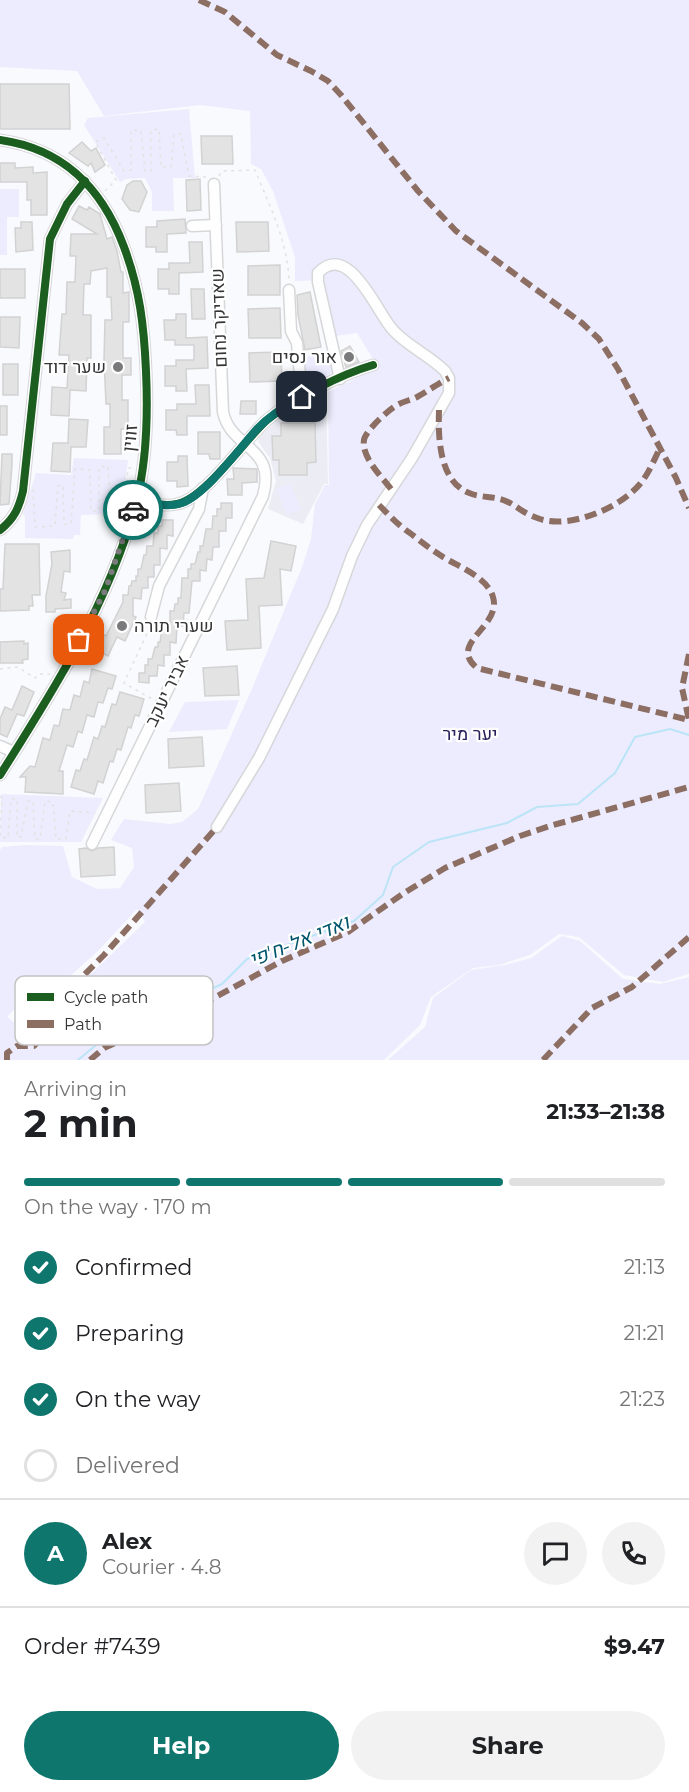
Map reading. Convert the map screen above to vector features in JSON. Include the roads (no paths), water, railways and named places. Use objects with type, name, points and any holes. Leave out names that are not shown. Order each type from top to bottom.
[{"type":"street","name":"זווין","points":[[0,140],[29,146],[45,153],[70,168],[99,197],[120,237],[139,291],[147,402],[136,501],[105,591],[62,674],[0,775]]},
{"type":"street","points":[[0,530],[16,513],[23,491],[50,239],[67,204],[85,181]]},
{"type":"street","name":"שאדיקר נחום","points":[[214,184],[223,412],[227,425],[245,443]]},
{"type":"street","points":[[192,226],[216,225]]},
{"type":"street","points":[[217,827],[259,758],[333,609],[352,556],[367,525],[412,458],[449,393],[449,378],[445,371],[392,330],[357,277],[346,268],[339,266],[323,268],[318,273],[318,282],[340,379]]},
{"type":"street","points":[[289,290],[291,331],[297,343],[302,397]]},
{"type":"street","points":[[136,501],[160,505],[178,504],[191,498],[273,415],[302,397],[373,365]]},
{"type":"street","name":"אביר יעקב","points":[[92,844],[263,496],[266,470],[256,453],[245,443]]},
{"type":"street","points":[[151,617],[159,586],[199,509],[203,488]]},
{"type":"street","points":[[0,746],[14,752]]},
{"type":"waterway","name":"ואדי אל-ח'פי","points":[[213,988],[222,984],[247,959],[354,921],[383,895],[393,867],[429,842],[507,823],[537,807],[578,804],[615,773],[635,737],[670,729],[689,735]]},
{"type":"waterway","name":"ואדי אל-ח'פי","points":[[78,1060],[96,1045]]},
{"type":"place","name":"אור נסים","points":[[349,357]]},
{"type":"place","name":"שער דוד","points":[[118,367]]},
{"type":"place","name":"שערי תורה","points":[[122,626]]},
{"type":"park label","name":"יער מיר","points":[[470,734]]}]
